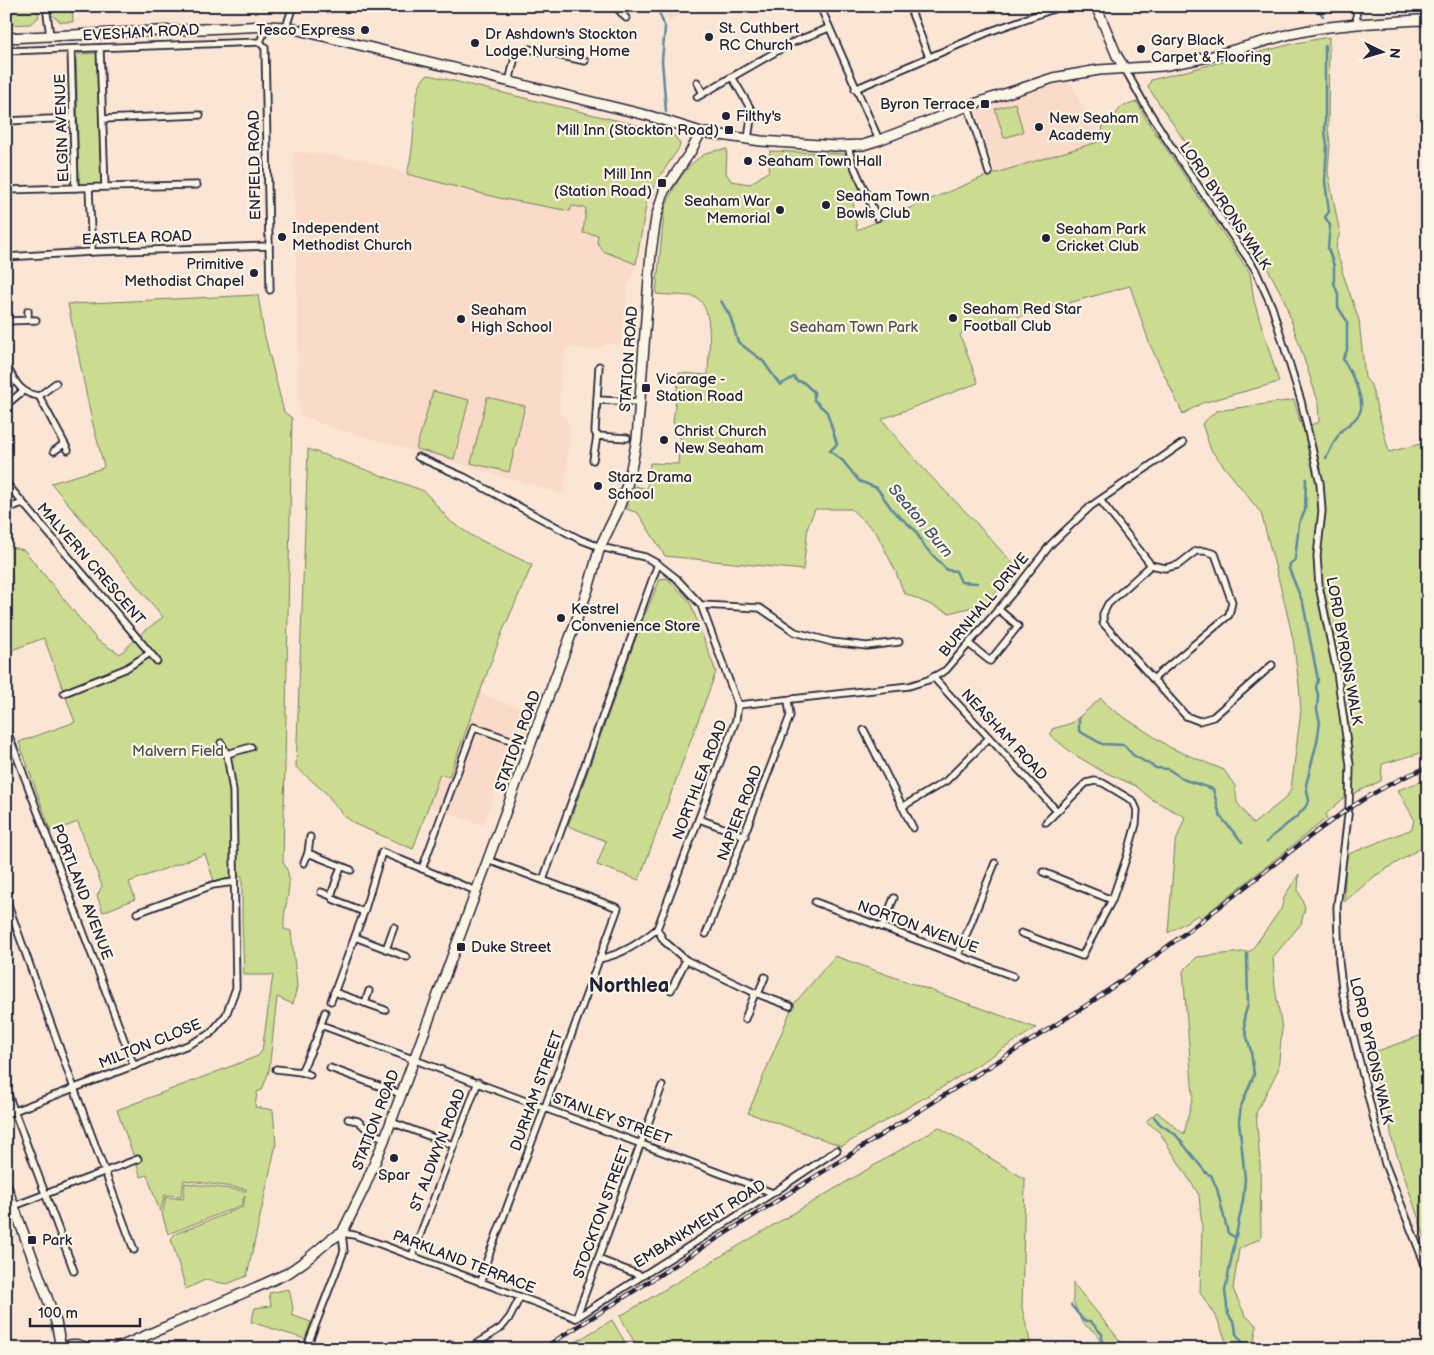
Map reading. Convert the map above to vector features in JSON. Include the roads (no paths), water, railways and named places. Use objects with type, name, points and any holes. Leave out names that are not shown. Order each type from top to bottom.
[{"type":"main road","points":[[1096,6],[1117,56],[1125,69]]},
{"type":"main road","points":[[6,38],[267,26],[286,27],[688,127],[700,132],[748,139],[848,146],[879,140],[968,106],[1052,78],[1099,70],[1162,66],[1209,57],[1290,34],[1346,25],[1428,21]]},
{"type":"main road","points":[[686,158],[690,140],[688,127]]},
{"type":"main road","name":"STATION ROAD","points":[[342,1233],[365,1186],[385,1138],[588,589],[600,547],[619,508],[629,479],[637,439],[650,260],[656,218],[664,191],[686,158],[700,132]]},
{"type":"main road","points":[[6,1185],[10,1208],[56,1322],[61,1348],[72,1344],[80,1344],[88,1349]]},
{"type":"main road","points":[[115,1349],[288,1272],[342,1233]]},
{"type":"main road","points":[[56,1322],[72,1344]]},
{"type":"street","points":[[46,6],[50,36]]},
{"type":"street","points":[[286,27],[293,6]]},
{"type":"street","points":[[615,6],[626,18]]},
{"type":"street","points":[[820,6],[879,140]]},
{"type":"street","points":[[910,6],[929,57]]},
{"type":"street","points":[[855,89],[991,31],[1062,6]]},
{"type":"street","points":[[1356,6],[1357,24]]},
{"type":"street","points":[[260,42],[267,26]]},
{"type":"street","points":[[697,97],[791,42],[829,28]]},
{"type":"street","name":"EVESHAM ROAD","points":[[6,51],[260,42]]},
{"type":"street","name":"ENFIELD ROAD","points":[[260,42],[265,48],[270,290]]},
{"type":"street","points":[[100,48],[105,187]]},
{"type":"street","name":"ELGIN AVENUE","points":[[71,49],[75,188],[197,185]]},
{"type":"street","points":[[509,82],[516,53],[529,49],[585,61]]},
{"type":"street","name":"LORD BYRONS WALK","points":[[1125,69],[1144,105],[1255,269],[1272,307],[1301,401],[1320,483],[1322,510],[1317,570],[1336,672],[1350,765],[1349,807],[1337,907],[1339,962],[1343,995],[1385,1164],[1428,1272]]},
{"type":"street","points":[[732,77],[752,111],[748,139]]},
{"type":"street","points":[[697,82],[703,93]]},
{"type":"street","points":[[968,106],[989,173]]},
{"type":"street","points":[[103,119],[200,115]]},
{"type":"street","points":[[6,121],[73,118]]},
{"type":"street","points":[[848,146],[862,186],[878,218]]},
{"type":"street","points":[[6,190],[75,188]]},
{"type":"street","points":[[89,188],[92,252]]},
{"type":"street","name":"EASTLEA ROAD","points":[[6,257],[269,246]]},
{"type":"street","points":[[28,311],[28,320]]},
{"type":"street","points":[[6,321],[36,320]]},
{"type":"street","points":[[6,365],[20,389],[29,395],[39,396],[56,384]]},
{"type":"street","points":[[593,460],[598,436],[595,432],[599,366]]},
{"type":"street","points":[[6,405],[23,391]]},
{"type":"street","points":[[39,396],[66,447],[54,451]]},
{"type":"street","points":[[598,400],[640,402]]},
{"type":"street","points":[[598,436],[627,438]]},
{"type":"street","name":"BURNHALL DRIVE","points":[[738,705],[909,686],[946,670],[1051,544],[1091,506],[1183,443]]},
{"type":"street","name":"NORTHLEA ROAD","points":[[418,457],[464,477],[579,539],[600,547],[645,558],[658,564],[677,579],[700,605],[738,705],[736,720],[657,929]]},
{"type":"street","name":"MALVERN CRESCENT","points":[[6,484],[157,661]]},
{"type":"street","points":[[1100,500],[1151,565],[1165,568],[1178,565],[1196,551],[1216,554],[1232,602],[1229,615],[1153,679]]},
{"type":"street","points":[[6,509],[22,503]]},
{"type":"street","points":[[488,860],[543,880],[658,564]]},
{"type":"street","points":[[1151,565],[1108,604],[1103,614],[1103,623],[1186,716],[1199,720],[1213,717],[1272,664]]},
{"type":"street","points":[[700,605],[760,608],[796,632],[832,642],[867,646],[899,642]]},
{"type":"street","points":[[969,644],[990,661],[1018,626],[998,609]]},
{"type":"street","points":[[64,693],[125,669],[150,653]]},
{"type":"street","name":"NEASHAM ROAD","points":[[933,677],[1057,810]]},
{"type":"street","name":"NAPIER ROAD","points":[[706,934],[790,716],[788,700]]},
{"type":"street","points":[[422,869],[474,727],[530,747]]},
{"type":"street","name":"PORTLAND AVENUE","points":[[6,728],[8,739],[134,1066]]},
{"type":"street","points":[[864,730],[913,828]]},
{"type":"street","points":[[902,807],[946,781],[989,738]]},
{"type":"street","points":[[137,913],[214,885],[234,882],[233,791],[227,754],[221,743]]},
{"type":"street","points":[[227,754],[252,747]]},
{"type":"street","points":[[1020,933],[1082,956],[1112,900],[1136,824],[1137,810],[1133,801],[1113,788],[1095,781],[1086,783],[1046,822]]},
{"type":"street","points":[[698,819],[744,836]]},
{"type":"street","points":[[304,863],[308,853],[310,837]]},
{"type":"street","points":[[330,1001],[364,912],[382,852],[476,891]]},
{"type":"street","points":[[308,853],[351,870]]},
{"type":"street","points":[[958,955],[995,863]]},
{"type":"street","points":[[331,896],[341,866]]},
{"type":"street","points":[[1044,872],[1112,900]]},
{"type":"street","name":"DURHAM STREET","points":[[481,1283],[487,1260],[618,908],[543,880]]},
{"type":"street","name":"MILTON CLOSE","points":[[6,1114],[188,1046],[210,1034],[226,1015],[236,988],[234,882]]},
{"type":"street","points":[[320,892],[331,896],[336,902],[364,912]]},
{"type":"street","points":[[882,927],[894,898]]},
{"type":"street","points":[[6,899],[134,1250]]},
{"type":"street","name":"NORTON AVENUE","points":[[815,902],[1013,976]]},
{"type":"street","points":[[386,949],[394,927]]},
{"type":"street","points":[[599,959],[616,956],[641,942],[657,929],[664,941],[686,960],[756,993],[790,1006]]},
{"type":"street","points":[[355,937],[407,957]]},
{"type":"street","points":[[671,990],[686,960]]},
{"type":"street","points":[[746,1019],[756,993],[765,977]]},
{"type":"street","points":[[365,1003],[369,991]]},
{"type":"street","points":[[334,992],[385,1010]]},
{"type":"street","points":[[301,1072],[316,1040],[325,1012]]},
{"type":"street","name":"STANLEY STREET","points":[[321,1025],[773,1192]]},
{"type":"street","points":[[330,1068],[401,1094]]},
{"type":"street","points":[[276,1069],[310,1075]]},
{"type":"street","name":"ST ALDWYN ROAD","points":[[412,1256],[478,1082]]},
{"type":"street","name":"STOCKTON STREET","points":[[576,1318],[662,1086]]},
{"type":"street","points":[[6,1089],[74,1271]]},
{"type":"street","points":[[348,1119],[358,1121],[372,1133],[385,1138]]},
{"type":"street","points":[[391,1122],[453,1145]]},
{"type":"street","name":"EMBANKMENT ROAD","points":[[576,1318],[837,1150]]},
{"type":"street","points":[[10,1208],[138,1159]]},
{"type":"street","name":"PARKLAND TERRACE","points":[[342,1233],[354,1235],[412,1256],[576,1318]]},
{"type":"street","name":"STATION ROAD","points":[[306,1349],[344,1251],[342,1233]]},
{"type":"street","points":[[598,1259],[642,1276]]},
{"type":"street","points":[[468,1349],[501,1328],[510,1317],[520,1297]]},
{"type":"waterway","points":[[657,6],[665,28],[662,60],[666,112]]},
{"type":"waterway","points":[[1315,6],[1323,16]]},
{"type":"waterway","points":[[1325,46],[1325,132],[1327,145],[1325,181],[1329,212],[1325,217],[1330,225],[1328,248],[1334,266],[1334,283],[1338,294],[1338,307],[1347,321],[1347,350],[1343,359],[1357,386],[1361,402],[1359,414],[1340,433],[1326,458]]},
{"type":"waterway","name":"Seaton Burn","points":[[721,301],[730,316],[738,342],[763,361],[780,385],[794,377],[814,392],[814,400],[827,412],[837,444],[830,451],[843,461],[859,481],[877,488],[893,511],[915,530],[925,547],[947,570],[956,571],[961,582],[977,583]]},
{"type":"waterway","points":[[1267,842],[1295,818],[1309,801],[1306,785],[1320,722],[1317,710],[1318,695],[1316,687],[1318,680],[1303,603],[1289,569],[1290,564],[1295,560],[1299,523],[1305,511],[1306,479]]},
{"type":"waterway","name":"Seaton Burn","points":[[1079,718],[1079,731],[1102,744],[1124,745],[1133,755],[1156,768],[1168,769],[1185,780],[1213,789],[1220,816],[1242,842]]},
{"type":"waterway","points":[[1247,954],[1248,1004],[1244,1018],[1254,1075],[1241,1106],[1239,1121],[1245,1179],[1243,1200],[1225,1291],[1228,1314],[1235,1325],[1236,1334],[1248,1349]]},
{"type":"waterway","points":[[1154,1117],[1160,1124],[1176,1135],[1207,1174],[1211,1175],[1217,1189],[1228,1233],[1236,1238]]},
{"type":"waterway","points":[[1071,1305],[1084,1321],[1090,1321],[1102,1334],[1102,1343],[1108,1349]]},
{"type":"railway","points":[[542,1349],[1087,1005],[1172,944],[1295,848],[1358,802],[1404,777],[1428,767]]},
{"type":"place","name":"Tesco Express","points":[[365,30]]},
{"type":"place","name":"St. Cuthbert RC Church","points":[[709,37]]},
{"type":"place","name":"Dr Ashdown's Stockton Lodge Nursing Home","points":[[475,43]]},
{"type":"place","name":"Gary Black Carpet & Flooring","points":[[1141,49]]},
{"type":"place","name":"Byron Terrace","points":[[985,104]]},
{"type":"place","name":"Filthy's","points":[[726,116]]},
{"type":"place","name":"New Seaham Academy","points":[[1039,127]]},
{"type":"place","name":"Mill Inn (Stockton Road)","points":[[729,130]]},
{"type":"place","name":"Seaham Town Hall","points":[[748,161]]},
{"type":"place","name":"Mill Inn (Station Road)","points":[[662,183]]},
{"type":"place","name":"Seaham Town Bowls Club","points":[[826,205]]},
{"type":"place","name":"Seaham War Memorial","points":[[780,210]]},
{"type":"place","name":"Independent Methodist Church","points":[[282,237]]},
{"type":"place","name":"Seaham Park Cricket Club","points":[[1046,238]]},
{"type":"place","name":"Primitive Methodist Chapel","points":[[254,273]]},
{"type":"place","name":"Seaham Red Star Football Club","points":[[953,318]]},
{"type":"place","name":"Seaham High School","points":[[461,319]]},
{"type":"place","name":"Vicarage - Station Road","points":[[646,388]]},
{"type":"place","name":"Christ Church New Seaham","points":[[664,440]]},
{"type":"place","name":"Starz Drama School","points":[[598,486]]},
{"type":"place","name":"Kestrel Convenience Store","points":[[561,618]]},
{"type":"place","name":"Duke Street","points":[[461,947]]},
{"type":"place","name":"Spar","points":[[394,1158]]},
{"type":"place","name":"Park","points":[[32,1240]]},
{"type":"district","name":"Northlea","points":[[629,986]]},
{"type":"park label","name":"Seaham Town Park","points":[[854,327]]},
{"type":"park label","name":"Malvern Field","points":[[178,751]]}]
